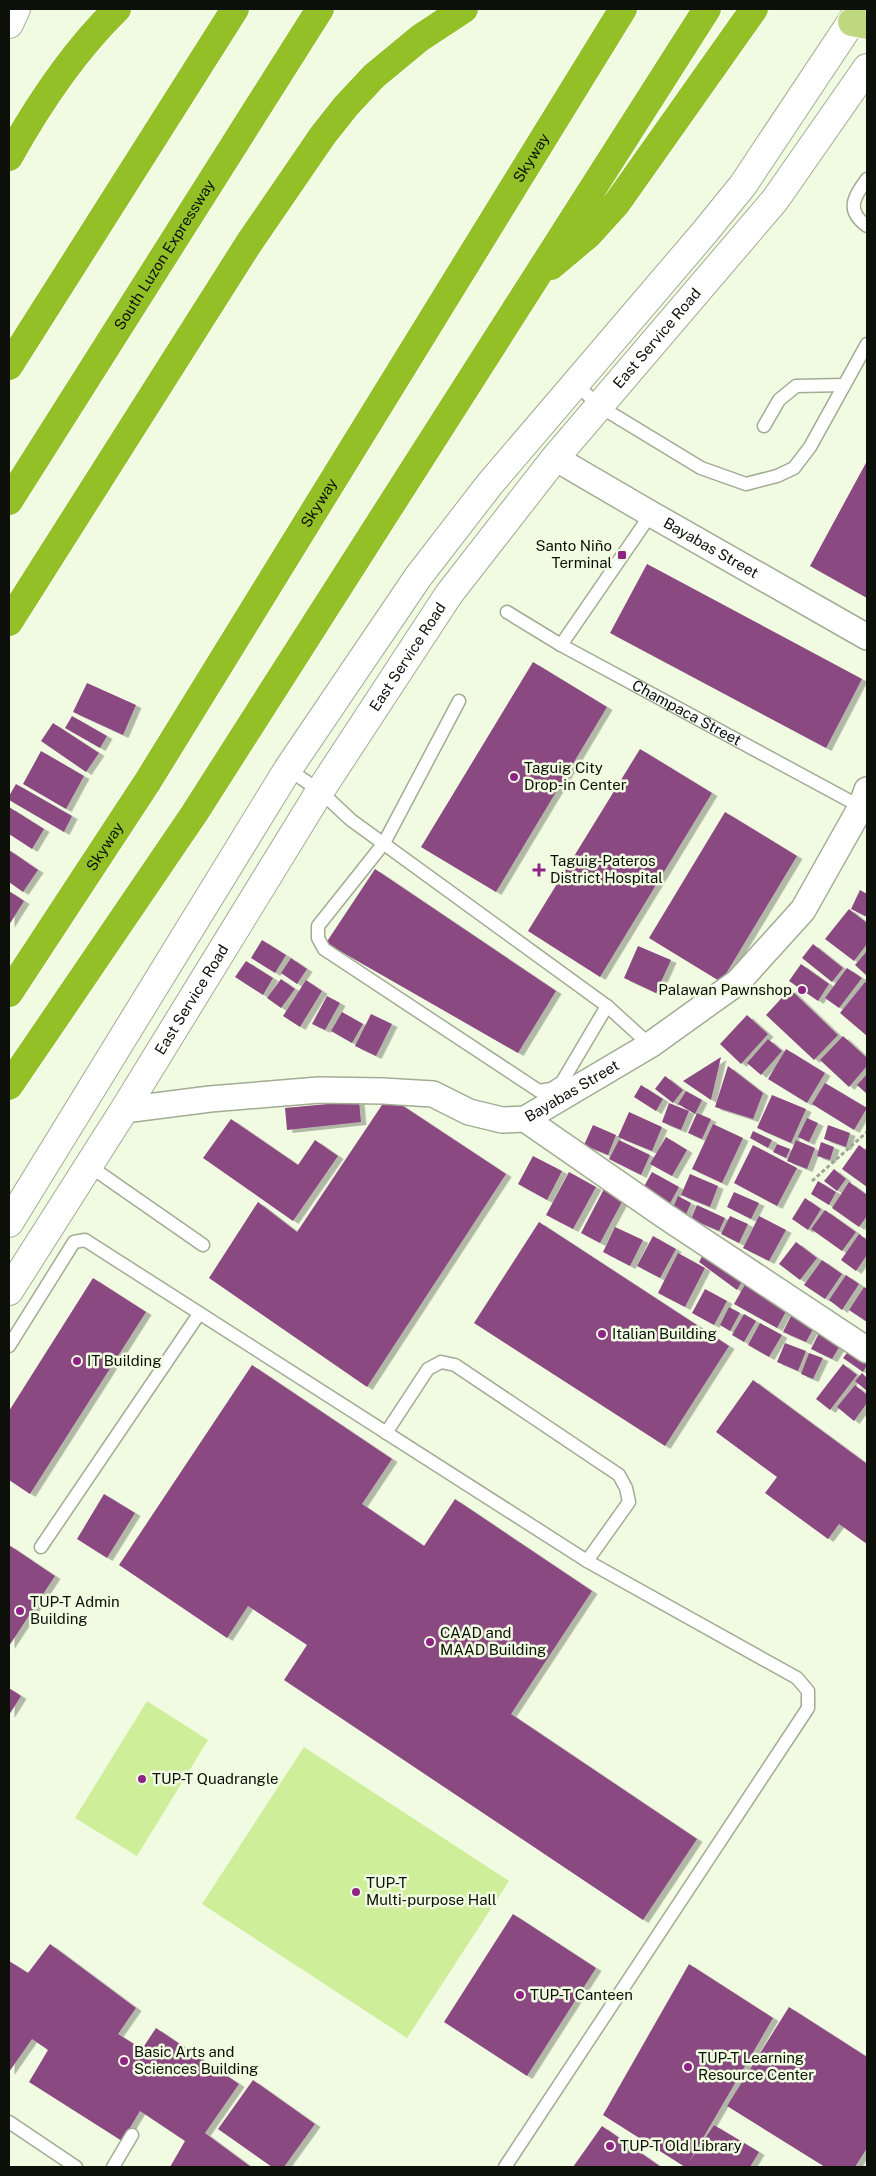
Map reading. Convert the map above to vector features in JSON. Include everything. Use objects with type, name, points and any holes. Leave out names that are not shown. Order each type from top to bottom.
[{"type":"highway","points":[[9,157],[47,94],[69,62],[117,9]]},
{"type":"highway","points":[[9,366],[235,9]]},
{"type":"highway","name":"South Luzon Expressway","points":[[9,501],[320,9]]},
{"type":"highway","points":[[9,622],[249,243],[323,135],[346,106],[374,76],[420,38],[464,9]]},
{"type":"highway","name":"Skyway","points":[[9,993],[148,781],[623,9]]},
{"type":"highway","points":[[9,1086],[194,814],[707,9]]},
{"type":"highway","points":[[531,283],[588,235],[617,204],[754,9]]},
{"type":"main road","points":[[9,24],[16,9]]},
{"type":"main road","points":[[13,1205],[288,769],[418,577],[489,485],[698,240],[742,185],[860,19]]},
{"type":"main road","name":"East Service Road","points":[[9,1291],[124,1110],[320,791],[449,594],[598,406],[775,200],[867,68]]},
{"type":"main road","points":[[418,577],[449,594]]},
{"type":"street","name":"Bayabas Street","points":[[556,458],[867,636]]},
{"type":"street","name":"Bayabas Street","points":[[124,1110],[210,1099],[319,1090],[383,1091],[432,1094],[470,1112],[502,1120],[525,1119],[650,1045],[738,982],[803,910],[865,803]]},
{"type":"street","points":[[525,1119],[665,1216],[867,1350]]},
{"type":"lane","points":[[867,179],[854,196],[853,208],[859,220],[867,226]]},
{"type":"lane","points":[[575,383],[598,406],[701,468],[746,484],[778,476],[794,468],[810,447],[867,344]]},
{"type":"lane","points":[[764,426],[780,400],[796,386],[844,385]]},
{"type":"lane","points":[[561,645],[651,514]]},
{"type":"lane","name":"Champaca Street","points":[[507,612],[561,645],[865,803]]},
{"type":"lane","points":[[459,701],[384,843],[318,926],[318,938],[324,949],[539,1091],[551,1089],[562,1082],[607,1006]]},
{"type":"lane","points":[[288,769],[320,791],[351,820],[607,1006],[650,1045]]},
{"type":"lane","points":[[88,1165],[203,1245]]},
{"type":"lane","points":[[9,1346],[74,1242],[86,1240],[587,1561],[798,1678],[808,1692],[808,1708],[505,2167]]},
{"type":"lane","points":[[41,1547],[199,1314]]},
{"type":"lane","points":[[386,1433],[428,1369],[441,1362],[455,1365],[619,1476],[626,1488],[629,1502],[587,1561]]},
{"type":"lane","points":[[9,2122],[76,2167]]},
{"type":"lane","points":[[113,2167],[132,2135]]},
{"type":"path","points":[[812,1181],[867,1132]]},
{"type":"green space","name":"TUP-T Quadrangle","points":[[147,1701],[208,1740],[137,1856],[75,1818]]},
{"type":"green space","name":"TUP-T Multi-purpose Hall","points":[[304,1747],[509,1881],[407,2038],[202,1904]]},
{"type":"building","points":[[867,461],[867,598],[810,566]]},
{"type":"building","points":[[647,564],[862,679],[826,748],[610,633]]},
{"type":"building","name":"Taguig City Drop-in Center","points":[[533,662],[607,707],[496,892],[421,847]]},
{"type":"building","points":[[87,683],[136,705],[123,735],[73,712]]},
{"type":"building","points":[[72,716],[107,736],[100,748],[65,728]]},
{"type":"building","points":[[53,723],[99,753],[86,772],[41,741]]},
{"type":"building","points":[[640,749],[712,793],[600,977],[528,931]]},
{"type":"building","points":[[41,751],[84,776],[66,809],[23,784]]},
{"type":"building","points":[[16,784],[72,816],[64,832],[9,800],[9,796]]},
{"type":"building","points":[[9,807],[44,829],[32,849],[9,834]]},
{"type":"building","points":[[725,812],[797,856],[721,982],[649,938]]},
{"type":"building","points":[[9,850],[38,870],[23,892],[9,882]]},
{"type":"building","points":[[375,869],[556,991],[518,1053],[326,943]]},
{"type":"building","points":[[860,890],[867,894],[867,917],[851,909]]},
{"type":"building","points":[[9,891],[24,901],[9,925]]},
{"type":"building","points":[[849,909],[867,923],[867,944],[854,961],[825,939]]},
{"type":"building","points":[[262,940],[286,955],[275,973],[251,958]]},
{"type":"building","points":[[813,944],[843,968],[832,982],[802,958]]},
{"type":"building","points":[[638,946],[671,960],[656,993],[624,978]]},
{"type":"building","points":[[867,951],[867,976],[855,965]]},
{"type":"building","points":[[291,958],[307,969],[297,984],[281,973]]},
{"type":"building","points":[[246,961],[273,978],[263,995],[235,977]]},
{"type":"building","points":[[801,964],[829,984],[818,1001],[789,981]]},
{"type":"building","points":[[847,968],[862,978],[839,1008],[825,998]]},
{"type":"building","points":[[281,979],[295,989],[281,1008],[267,998]]},
{"type":"building","points":[[306,980],[322,991],[300,1027],[283,1016]]},
{"type":"building","points":[[865,982],[867,984],[867,1036],[840,1013]]},
{"type":"building","points":[[790,989],[838,1035],[814,1060],[766,1015]]},
{"type":"building","points":[[327,996],[340,1003],[325,1030],[312,1024]]},
{"type":"building","points":[[342,1012],[363,1024],[352,1043],[331,1031]]},
{"type":"building","points":[[371,1014],[392,1024],[376,1056],[355,1046]]},
{"type":"building","points":[[747,1015],[768,1034],[741,1064],[720,1044]]},
{"type":"building","points":[[843,1036],[867,1058],[867,1066],[849,1087],[820,1060]]},
{"type":"building","points":[[768,1039],[782,1051],[761,1075],[747,1063]]},
{"type":"building","points":[[786,1049],[825,1073],[807,1103],[768,1079]]},
{"type":"building","points":[[721,1057],[711,1100],[683,1081]]},
{"type":"building","points":[[728,1066],[763,1093],[753,1119],[715,1107]]},
{"type":"building","points":[[867,1074],[867,1094],[857,1085]]},
{"type":"building","points":[[665,1076],[683,1090],[673,1103],[655,1089]]},
{"type":"building","points":[[825,1083],[867,1108],[854,1130],[812,1104]]},
{"type":"building","points":[[641,1085],[663,1099],[656,1111],[634,1097]]},
{"type":"building","points":[[686,1091],[702,1100],[695,1114],[678,1104]]},
{"type":"building","points":[[772,1095],[806,1109],[791,1143],[757,1128]]},
{"type":"building","points":[[388,1096],[506,1174],[367,1387],[209,1278],[258,1202],[297,1232]]},
{"type":"building","points":[[359,1101],[361,1122],[287,1130],[285,1108]]},
{"type":"building","points":[[669,1103],[689,1111],[681,1130],[662,1122]]},
{"type":"building","points":[[629,1112],[662,1127],[652,1151],[618,1137]]},
{"type":"building","points":[[697,1113],[711,1119],[702,1139],[688,1133]]},
{"type":"building","points":[[807,1118],[818,1123],[809,1142],[798,1137]]},
{"type":"building","points":[[231,1119],[298,1165],[315,1140],[338,1156],[293,1221],[203,1158]]},
{"type":"building","points":[[713,1124],[743,1138],[722,1183],[692,1169]]},
{"type":"building","points":[[593,1125],[616,1135],[608,1155],[584,1145]]},
{"type":"building","points":[[828,1125],[850,1133],[846,1147],[824,1139]]},
{"type":"building","points":[[753,1131],[772,1140],[768,1148],[750,1138]]},
{"type":"building","points":[[666,1137],[687,1150],[672,1176],[650,1164]]},
{"type":"building","points":[[619,1140],[650,1155],[641,1175],[609,1159]]},
{"type":"building","points":[[796,1140],[815,1148],[807,1169],[787,1161]]},
{"type":"building","points":[[821,1142],[834,1147],[830,1160],[817,1156]]},
{"type":"building","points":[[777,1144],[790,1149],[786,1158],[773,1152]]},
{"type":"building","points":[[753,1145],[797,1168],[777,1206],[734,1183]]},
{"type":"building","points":[[859,1145],[867,1151],[867,1187],[842,1169]]},
{"type":"building","points":[[533,1156],[562,1171],[547,1200],[518,1184]]},
{"type":"building","points":[[834,1169],[846,1179],[837,1191],[824,1181]]},
{"type":"building","points":[[569,1172],[596,1187],[573,1229],[546,1215]]},
{"type":"building","points":[[652,1172],[679,1187],[667,1209],[640,1194]]},
{"type":"building","points":[[690,1174],[718,1186],[710,1207],[681,1195]]},
{"type":"building","points":[[818,1181],[836,1192],[829,1205],[811,1194]]},
{"type":"building","points":[[849,1182],[867,1195],[867,1216],[859,1227],[832,1208]]},
{"type":"building","points":[[604,1189],[623,1200],[600,1243],[581,1233]]},
{"type":"building","points":[[734,1192],[759,1203],[751,1219],[727,1207]]},
{"type":"building","points":[[678,1196],[691,1203],[684,1219],[671,1212]]},
{"type":"building","points":[[805,1198],[821,1209],[808,1230],[792,1219]]},
{"type":"building","points":[[697,1205],[725,1218],[719,1231],[691,1219]]},
{"type":"building","points":[[825,1210],[856,1232],[842,1251],[811,1229]]},
{"type":"building","points":[[730,1216],[748,1224],[739,1243],[721,1234]]},
{"type":"building","points":[[759,1216],[786,1230],[769,1261],[743,1248]]},
{"type":"building","name":"Italian Building","points":[[539,1222],[729,1346],[665,1446],[474,1323]]},
{"type":"building","points":[[615,1227],[643,1240],[630,1266],[603,1252]]},
{"type":"building","points":[[859,1234],[867,1240],[867,1255],[856,1271],[841,1260]]},
{"type":"building","points":[[653,1236],[676,1249],[660,1278],[637,1266]]},
{"type":"building","points":[[796,1242],[817,1258],[800,1280],[779,1264]]},
{"type":"building","points":[[706,1249],[747,1273],[737,1290],[699,1262]]},
{"type":"building","points":[[678,1253],[705,1268],[685,1307],[658,1293]]},
{"type":"building","points":[[822,1260],[842,1274],[825,1299],[804,1285]]},
{"type":"building","points":[[751,1274],[790,1304],[777,1328],[734,1304]]},
{"type":"building","points":[[846,1275],[859,1284],[842,1310],[829,1300]]},
{"type":"building","name":"IT Building","points":[[93,1278],[146,1312],[30,1494],[9,1480],[9,1411]]},
{"type":"building","points":[[864,1287],[867,1289],[867,1322],[849,1310]]},
{"type":"building","points":[[705,1289],[727,1301],[714,1325],[692,1313]]},
{"type":"building","points":[[729,1307],[740,1313],[730,1331],[720,1325]]},
{"type":"building","points":[[795,1308],[817,1322],[806,1342],[783,1332]]},
{"type":"building","points":[[744,1314],[756,1321],[744,1342],[732,1335]]},
{"type":"building","points":[[760,1323],[782,1335],[769,1357],[748,1345]]},
{"type":"building","points":[[822,1327],[844,1339],[832,1359],[811,1349]]},
{"type":"building","points":[[785,1343],[806,1351],[798,1371],[777,1362]]},
{"type":"building","points":[[854,1344],[867,1353],[867,1365],[863,1372],[843,1358]]},
{"type":"building","points":[[809,1353],[823,1358],[813,1379],[801,1374]]},
{"type":"building","points":[[843,1364],[857,1375],[830,1410],[816,1399]]},
{"type":"building","name":"CAAD and MAAD Building","points":[[252,1365],[392,1459],[362,1504],[424,1546],[455,1499],[592,1591],[511,1714],[697,1839],[643,1920],[284,1680],[307,1645],[248,1606],[227,1638],[119,1565]]},
{"type":"building","points":[[862,1373],[867,1378],[867,1391],[855,1381]]},
{"type":"building","points":[[753,1380],[867,1464],[867,1544],[839,1524],[828,1539],[765,1493],[777,1477],[716,1432]]},
{"type":"building","points":[[855,1385],[867,1395],[867,1403],[854,1421],[837,1407]]},
{"type":"building","points":[[104,1494],[135,1513],[107,1558],[77,1539]]},
{"type":"building","name":"TUP-T Admin Building","points":[[9,1545],[55,1576],[9,1646]]},
{"type":"building","points":[[9,1688],[21,1696],[9,1715]]},
{"type":"building","name":"TUP-T Canteen","points":[[513,1914],[596,1968],[527,2076],[444,2022]]},
{"type":"building","name":"Basic Arts and Sciences Building","points":[[50,1944],[136,2008],[118,2034],[142,2049],[156,2028],[239,2084],[205,2133],[251,2167],[170,2167],[185,2141],[140,2111],[122,2141],[29,2082],[48,2050],[32,2039],[9,2072],[9,1961],[28,1973]]},
{"type":"building","name":"TUP-T Learning Resource Center","points":[[689,1964],[773,2018],[689,2162],[714,2125],[759,2152],[750,2167],[685,2167],[603,2115]]},
{"type":"building","points":[[789,2007],[867,2057],[867,2148],[855,2167],[825,2167],[727,2106]]},
{"type":"building","points":[[253,2080],[315,2124],[284,2167],[272,2167],[218,2129]]},
{"type":"building","name":"TUP-T Old Library","points":[[602,2126],[661,2167],[573,2167]]},
{"type":"place","name":"Santo Niño Terminal","points":[[622,555]]},
{"type":"place","name":"Taguig City Drop-in Center","points":[[514,777]]},
{"type":"place","name":"Taguig-Pateros District Hospital","points":[[539,870]]},
{"type":"place","name":"Palawan Pawnshop","points":[[802,990]]},
{"type":"place","name":"Italian Building","points":[[602,1334]]},
{"type":"place","name":"IT Building","points":[[77,1361]]},
{"type":"place","name":"TUP-T Admin Building","points":[[20,1611]]},
{"type":"place","name":"CAAD and MAAD Building","points":[[430,1642]]},
{"type":"place","name":"TUP-T Quadrangle","points":[[142,1779]]},
{"type":"place","name":"TUP-T Multi-purpose Hall","points":[[356,1892]]},
{"type":"place","name":"TUP-T Canteen","points":[[520,1995]]},
{"type":"place","name":"Basic Arts and Sciences Building","points":[[124,2061]]},
{"type":"place","name":"TUP-T Learning Resource Center","points":[[688,2067]]},
{"type":"place","name":"TUP-T Old Library","points":[[610,2146]]}]
